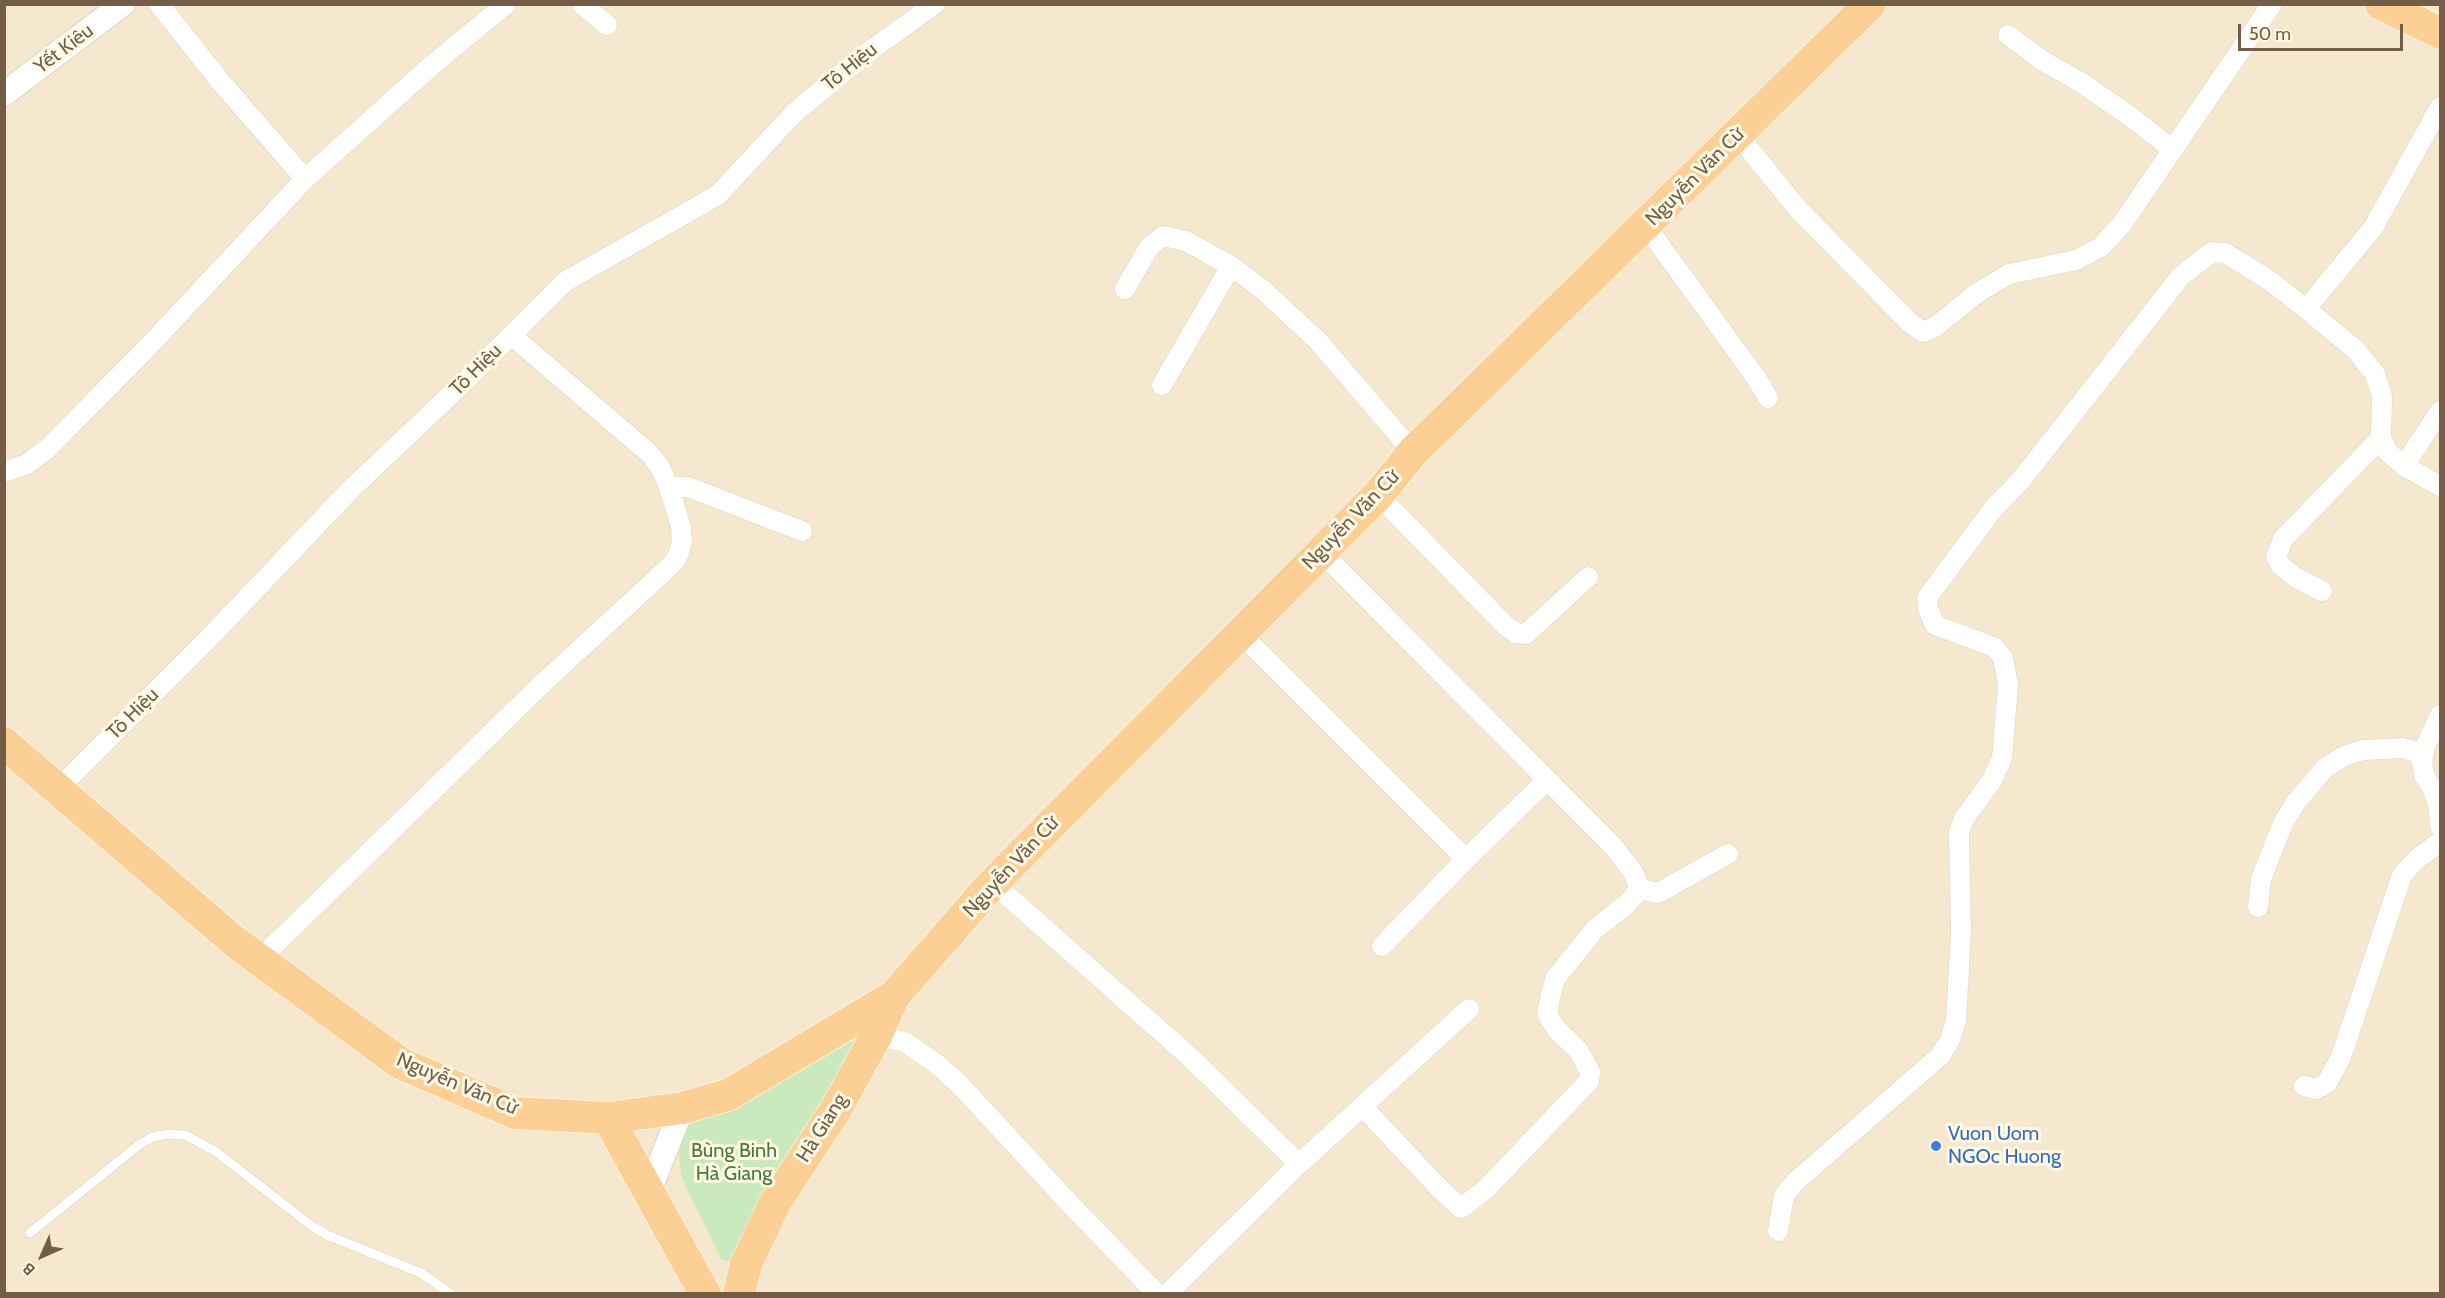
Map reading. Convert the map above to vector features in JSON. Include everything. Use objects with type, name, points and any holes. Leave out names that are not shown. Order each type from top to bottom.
[{"type":"highway","name":"Nguyễn Văn Cừ","points":[[4,743],[235,942],[400,1063],[515,1113],[608,1118],[682,1108],[728,1095],[894,996],[993,883],[1378,495],[1413,452],[1870,4]]},
{"type":"highway","points":[[2381,4],[2440,33]]},
{"type":"highway","name":"Hà Giang","points":[[739,1293],[746,1264],[776,1201],[836,1108],[876,1036],[894,996]]},
{"type":"highway","points":[[608,1118],[705,1293]]},
{"type":"street","name":"Yết Kiêu","points":[[4,94],[123,4]]},
{"type":"street","points":[[159,4],[304,179]]},
{"type":"street","points":[[4,472],[27,464],[47,449],[147,348],[304,179],[431,66],[506,4]]},
{"type":"street","points":[[582,4],[607,25]]},
{"type":"street","name":"Tô Hiệu","points":[[58,789],[209,638],[351,489],[566,281],[718,195],[794,112],[867,53],[935,4]]},
{"type":"street","points":[[1738,135],[1797,208],[1910,323],[1923,332],[1935,327],[1977,293],[2009,274],[2076,260],[2101,247],[2122,224],[2272,4]]},
{"type":"street","points":[[2008,35],[2043,61],[2135,120],[2172,150]]},
{"type":"street","points":[[2306,309],[2373,228],[2440,107]]},
{"type":"street","points":[[1646,226],[1757,379],[1768,398]]},
{"type":"street","points":[[1125,289],[1149,247],[1162,236],[1186,241],[1231,266],[1262,289],[1318,341],[1413,452]]},
{"type":"street","points":[[1778,1231],[1784,1196],[1795,1182],[1940,1056],[1950,1040],[1956,1020],[1961,933],[1959,832],[1965,817],[1991,782],[2002,758],[2008,685],[2003,658],[1994,647],[1969,640],[1935,625],[1928,609],[1927,598],[1993,509],[2021,480],[2181,276],[2212,252],[2224,253],[2269,280],[2306,309],[2356,350],[2375,374],[2382,397],[2381,438],[2388,452],[2404,466],[2440,486]]},
{"type":"street","points":[[1162,385],[1231,266]]},
{"type":"street","points":[[259,960],[544,682],[675,561],[682,541],[681,526],[669,486],[660,467],[650,454],[511,335]]},
{"type":"street","points":[[2404,466],[2440,411]]},
{"type":"street","points":[[2322,591],[2280,566],[2276,557],[2283,539],[2381,438]]},
{"type":"street","points":[[669,486],[688,487],[802,531]]},
{"type":"street","points":[[1378,495],[1506,626],[1516,633],[1526,634],[1588,577]]},
{"type":"street","points":[[1321,552],[1613,846],[1633,872],[1640,889]]},
{"type":"street","points":[[1239,633],[1466,859]]},
{"type":"street","points":[[2440,715],[2422,762],[2424,775],[2438,804],[2440,827]]},
{"type":"street","points":[[2258,907],[2260,879],[2283,823],[2296,802],[2325,768],[2344,756],[2363,750],[2402,748],[2424,754]]},
{"type":"street","points":[[1382,946],[1466,859],[1548,780]]},
{"type":"street","points":[[2304,1086],[2316,1089],[2327,1083],[2341,1057],[2402,875],[2417,859],[2440,842]]},
{"type":"street","points":[[1640,889],[1658,893],[1728,854]]},
{"type":"street","points":[[993,883],[1191,1058],[1299,1164]]},
{"type":"street","points":[[1363,1107],[1439,1188],[1461,1208],[1486,1189],[1589,1081],[1590,1072],[1578,1050],[1557,1030],[1547,1014],[1555,979],[1595,929],[1627,904],[1640,889]]},
{"type":"street","points":[[1167,1293],[1299,1164],[1469,1009]]},
{"type":"street","points":[[876,1036],[905,1042],[938,1065],[1157,1293]]},
{"type":"street","points":[[649,1191],[682,1108]]},
{"type":"lane","points":[[30,1233],[140,1144],[153,1137],[168,1134],[185,1135],[215,1151],[313,1227],[327,1235],[421,1272],[451,1293]]},
{"type":"shaded area","points":[[5,5],[2440,5],[2440,1293],[5,1293]]},
{"type":"green space","name":"Bùng Binh Hà Giang","points":[[860,1041],[733,1259],[727,1261],[721,1259],[681,1176],[679,1152],[685,1129],[692,1122],[755,1095],[850,1042]]},
{"type":"place","name":"Vuon Uom NGOc Huong","points":[[1936,1146]]}]
